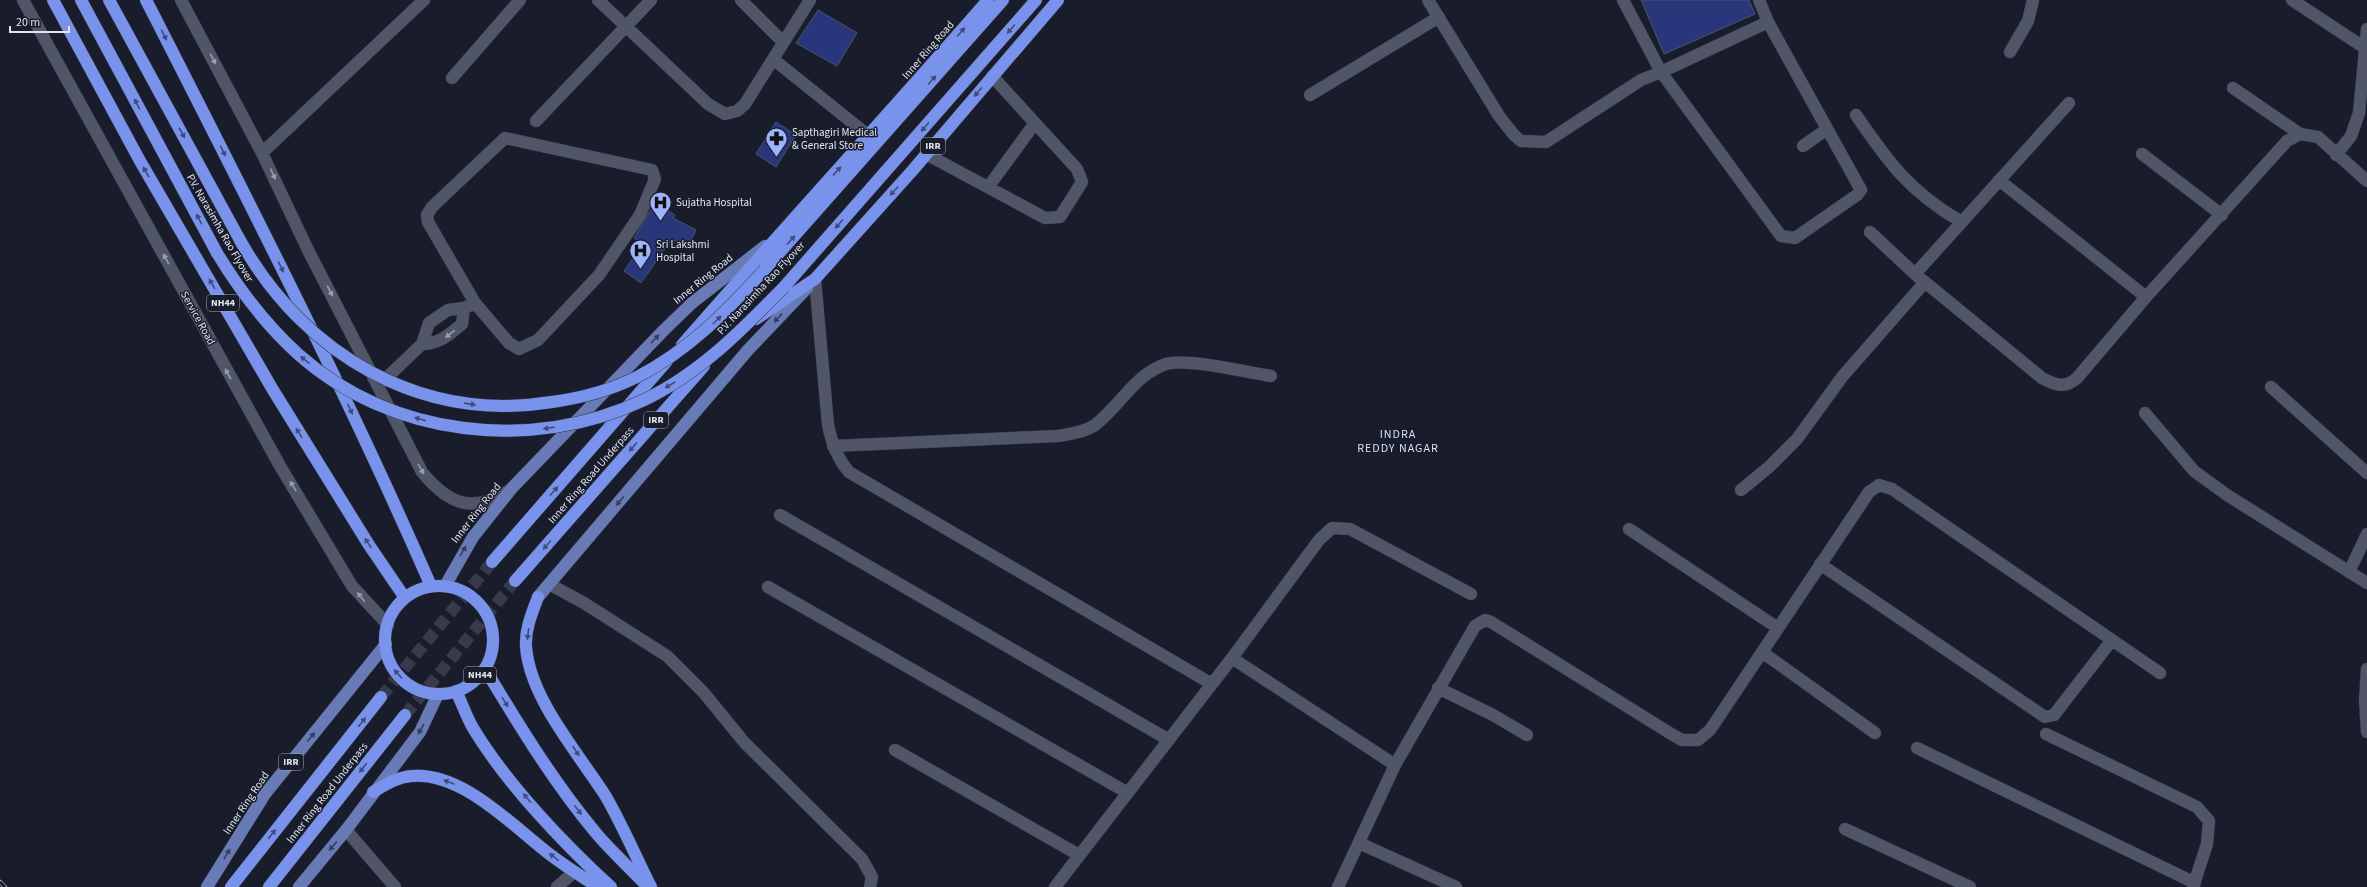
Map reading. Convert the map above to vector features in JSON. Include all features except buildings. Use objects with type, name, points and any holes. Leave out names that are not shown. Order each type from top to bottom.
[{"type":"highway","name":"NH44","points":[[53,0],[140,161],[273,390],[361,532],[405,598]]},
{"type":"highway","name":"P.V. Narasimha Rao Flyover","points":[[81,0],[217,253],[247,299],[282,339],[318,369],[357,394],[385,407],[408,416],[450,426],[503,431],[540,430],[567,426],[620,410],[645,400],[687,375],[725,346],[784,287],[1036,0]]},
{"type":"highway","name":"P.V. Narasimha Rao Flyover","points":[[109,0],[253,263],[298,320],[343,356],[389,381],[455,402],[510,406],[563,401],[614,386],[637,377],[675,354],[710,326],[765,269],[1003,0]]},
{"type":"highway","points":[[146,0],[258,220],[370,449],[431,586]]},
{"type":"highway","name":"Inner Ring Road","points":[[772,240],[869,136],[988,0]]},
{"type":"highway","name":"IRR","points":[[814,280],[926,154],[1054,3]]},
{"type":"highway","name":"Inner Ring Road Underpass","points":[[492,562],[772,240]]},
{"type":"highway","name":"Inner Ring Road Underpass","points":[[515,581],[730,337],[814,280]]},
{"type":"highway","name":"NH44","points":[[431,586],[445,586],[462,591],[472,598],[488,616],[493,636],[492,652],[485,669],[472,682],[456,691],[438,694],[420,690],[405,682],[394,669],[387,653],[386,644],[388,625],[398,604],[412,593],[431,586]]},
{"type":"highway","points":[[538,597],[529,621],[526,646],[532,673],[545,704],[606,797],[650,887]]},
{"type":"highway","name":"NH44","points":[[485,669],[520,727],[592,828],[650,887]]},
{"type":"highway","name":"NH44","points":[[456,691],[472,726],[493,758],[578,857],[611,887]]},
{"type":"highway","name":"Inner Ring Road Underpass","points":[[231,887],[381,697]]},
{"type":"highway","name":"Inner Ring Road Underpass","points":[[269,887],[405,715]]},
{"type":"highway","points":[[373,792],[393,780],[412,776],[438,778],[460,786],[509,821],[574,872],[598,887]]},
{"type":"main road","name":"Inner Ring Road","points":[[445,586],[472,537],[512,488],[664,330],[692,303],[772,240]]},
{"type":"main road","name":"IRR","points":[[538,597],[748,350],[814,280]]},
{"type":"main road","name":"Inner Ring Road","points":[[207,887],[265,794],[386,644]]},
{"type":"main road","points":[[298,887],[346,830],[373,792],[420,732],[438,694]]},
{"type":"street","name":"Service Road","points":[[23,0],[280,466],[352,586],[388,625]]},
{"type":"street","points":[[181,0],[262,153],[308,250],[422,472],[436,488],[453,500],[472,504],[493,501],[512,488]]},
{"type":"street","points":[[262,153],[424,0]]},
{"type":"street","points":[[452,78],[520,0]]},
{"type":"street","points":[[598,0],[708,104],[725,114],[737,111],[745,104],[810,0]]},
{"type":"street","points":[[536,121],[652,0]]},
{"type":"street","points":[[741,0],[783,42]]},
{"type":"street","points":[[1428,0],[1499,116],[1514,135],[1521,141],[1546,142],[1641,80],[1768,22]]},
{"type":"street","points":[[1623,0],[1661,72],[1781,236],[1795,238],[1861,190],[1768,22],[1759,0]]},
{"type":"street","points":[[2010,52],[2028,21],[2033,0]]},
{"type":"street","points":[[2292,0],[2365,48]]},
{"type":"street","points":[[1310,95],[1439,17]]},
{"type":"street","points":[[2336,155],[2351,136],[2359,114],[2367,29]]},
{"type":"street","points":[[773,59],[869,136]]},
{"type":"street","points":[[926,154],[990,186],[1045,218],[1060,218],[1082,182],[1077,169],[992,76]]},
{"type":"street","points":[[2233,88],[2300,134],[2318,137],[2336,155],[2367,181]]},
{"type":"street","points":[[1915,274],[1960,221],[2069,103]]},
{"type":"street","points":[[1856,115],[1903,179],[1935,207],[1960,221]]},
{"type":"street","points":[[990,186],[1035,123]]},
{"type":"street","points":[[1803,146],[1827,129]]},
{"type":"street","points":[[1870,232],[1915,274],[2042,378],[2060,385],[2072,383],[2146,296],[2287,142],[2300,134]]},
{"type":"street","points":[[422,344],[440,341],[451,333],[462,324],[469,306],[428,222],[427,215],[432,207],[505,138],[652,170],[655,179],[640,216],[599,275],[538,340],[519,349],[509,343],[469,306]]},
{"type":"street","points":[[2142,154],[2222,214]]},
{"type":"street","points":[[1999,180],[2146,296]]},
{"type":"street","points":[[814,280],[828,425],[833,446],[841,462],[849,472],[1212,684]]},
{"type":"street","points":[[1741,490],[1769,467],[1798,439],[1842,377],[1925,282]]},
{"type":"street","points":[[378,386],[422,344],[429,324],[448,310],[469,306]]},
{"type":"street","points":[[833,446],[1058,436],[1079,432],[1094,425],[1147,372],[1167,364],[1183,363],[1271,376]]},
{"type":"street","points":[[2271,387],[2367,473]]},
{"type":"street","points":[[2144,413],[2194,471],[2227,495],[2367,583]]},
{"type":"street","points":[[1338,887],[1395,765],[1475,626],[1486,620],[1673,735],[1689,741],[1698,740],[1710,730],[1869,492],[1879,485],[1885,486],[2160,673]]},
{"type":"street","points":[[780,515],[1168,740]]},
{"type":"street","points":[[1055,887],[1232,658],[1319,540],[1332,528],[1350,529],[1471,594]]},
{"type":"street","points":[[1629,528],[1778,628]]},
{"type":"street","points":[[2349,572],[2367,534]]},
{"type":"street","points":[[1820,564],[2045,717],[2054,715],[2112,640]]},
{"type":"street","points":[[549,584],[584,603],[667,656],[704,693],[744,742],[862,859],[872,877],[870,887]]},
{"type":"street","points":[[768,587],[1128,793]]},
{"type":"street","points":[[1762,652],[1875,733]]},
{"type":"street","points":[[1232,658],[1395,765]]},
{"type":"street","points":[[2367,669],[2365,700],[2367,732]]},
{"type":"street","points":[[1438,688],[1493,715],[1526,735]]},
{"type":"street","points":[[1917,748],[2194,885],[2207,844],[2208,821],[2197,807],[2046,734]]},
{"type":"street","points":[[895,750],[1079,854]]},
{"type":"street","points":[[1845,829],[1970,887]]},
{"type":"street","points":[[346,830],[395,887]]},
{"type":"street","points":[[1359,843],[1456,887]]},
{"type":"street","points":[[556,887],[574,872]]},
{"type":"tunnel","points":[[381,697],[492,562]]},
{"type":"tunnel","points":[[405,715],[515,581]]},
{"type":"railway","points":[[0,882],[5,887]]},
{"type":"place","name":"Sapthagiri Medical & General Store","points":[[777,158]]},
{"type":"place","name":"Sujatha Hospital","points":[[661,222]]},
{"type":"place","name":"Sri Lakshmi Hospital","points":[[640,270]]},
{"type":"district","name":"INDRA REDDY NAGAR","points":[[1398,441]]}]
